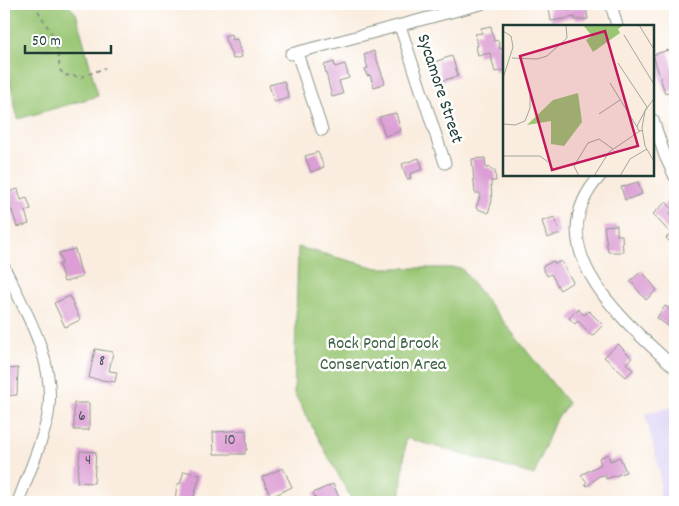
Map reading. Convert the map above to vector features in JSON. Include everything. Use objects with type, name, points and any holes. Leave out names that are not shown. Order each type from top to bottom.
[{"type":"street","points":[[322,130],[294,53],[481,4]]},
{"type":"street","points":[[611,4],[617,25]]},
{"type":"street","name":"Sycamore Street","points":[[400,26],[445,163]]},
{"type":"street","points":[[654,127],[656,140],[675,177]]},
{"type":"street","points":[[600,176],[583,199],[577,216],[578,243],[586,269],[599,290],[641,337],[675,368]]},
{"type":"street","points":[[4,267],[38,342],[49,382],[47,417],[18,502]]},
{"type":"path","points":[[34,4],[56,41],[60,70],[64,75],[81,77],[105,68]]},
{"type":"shaded area","points":[[675,406],[675,502],[660,502],[660,474],[645,414]]},
{"type":"green space","points":[[4,4],[66,4],[76,13],[98,96],[18,119],[9,79],[4,80]]},
{"type":"green space","name":"Rock Pond Brook Conservation Area","points":[[298,247],[377,268],[461,268],[568,403],[554,423],[534,475],[406,438],[400,502],[353,502],[294,393]]},
{"type":"building","points":[[654,4],[675,4],[675,7],[654,8]]},
{"type":"building","points":[[568,5],[568,9],[586,7],[588,19],[575,20],[575,17],[551,21],[549,8]]},
{"type":"building","points":[[491,26],[494,41],[498,40],[500,49],[503,49],[503,70],[495,72],[490,53],[478,56],[475,34],[482,33],[481,28]]},
{"type":"building","points":[[231,34],[232,40],[237,39],[242,57],[233,59],[224,36]]},
{"type":"building","points":[[668,50],[675,73],[675,90],[665,93],[654,55]]},
{"type":"building","points":[[374,51],[385,83],[374,87],[370,75],[367,76],[365,69],[368,68],[364,55]]},
{"type":"building","points":[[452,56],[458,76],[442,81],[437,61]]},
{"type":"building","points":[[334,62],[335,67],[345,64],[349,78],[339,81],[343,94],[332,97],[324,65]]},
{"type":"building","points":[[284,81],[289,98],[274,102],[269,85]]},
{"type":"building","points":[[396,113],[401,131],[385,136],[379,117]]},
{"type":"building","points":[[318,152],[324,167],[311,172],[305,156]]},
{"type":"building","points":[[419,158],[423,169],[410,174],[411,178],[407,179],[402,164]]},
{"type":"building","points":[[485,158],[486,168],[491,167],[491,170],[495,170],[496,181],[491,181],[492,201],[488,213],[476,208],[480,193],[475,193],[472,159]]},
{"type":"building","points":[[638,182],[642,194],[625,200],[621,187]]},
{"type":"building","points":[[18,189],[21,200],[27,198],[31,209],[25,211],[29,224],[17,227],[12,210],[9,211],[4,193]]},
{"type":"building","points":[[666,202],[673,210],[670,213],[675,219],[675,237],[670,242],[666,238],[671,234],[653,214]]},
{"type":"building","points":[[555,217],[560,234],[547,238],[542,221]]},
{"type":"building","points":[[617,225],[617,235],[622,235],[623,252],[608,252],[604,226]]},
{"type":"building","points":[[75,249],[82,277],[64,282],[59,264],[62,264],[59,253]]},
{"type":"building","points":[[553,261],[555,264],[561,261],[573,282],[560,290],[551,274],[547,276],[542,267]]},
{"type":"building","points":[[642,271],[657,290],[646,300],[630,281]]},
{"type":"building","points":[[70,296],[80,320],[65,327],[54,303]]},
{"type":"building","points":[[665,306],[675,312],[675,331],[657,318]]},
{"type":"building","points":[[578,309],[584,315],[589,311],[603,325],[592,336],[578,321],[575,324],[569,318]]},
{"type":"building","points":[[618,344],[632,358],[626,363],[633,370],[626,377],[604,357]]},
{"type":"building","points":[[95,349],[113,352],[109,371],[117,372],[115,382],[89,378]]},
{"type":"building","points":[[18,368],[17,395],[4,396],[4,369]]},
{"type":"building","points":[[74,403],[89,403],[89,430],[74,430]]},
{"type":"building","points":[[246,430],[247,450],[245,450],[245,454],[214,454],[213,432]]},
{"type":"building","points":[[80,451],[96,452],[94,483],[77,482]]},
{"type":"building","points":[[608,454],[610,461],[620,457],[626,472],[606,479],[605,475],[599,476],[587,486],[585,484],[587,482],[581,475],[601,464],[599,458]]},
{"type":"building","points":[[283,468],[292,487],[271,497],[262,477]]},
{"type":"building","points":[[184,471],[200,475],[194,496],[191,502],[175,502],[177,483],[180,484]]},
{"type":"building","points":[[333,484],[341,502],[317,502],[313,493]]}]
